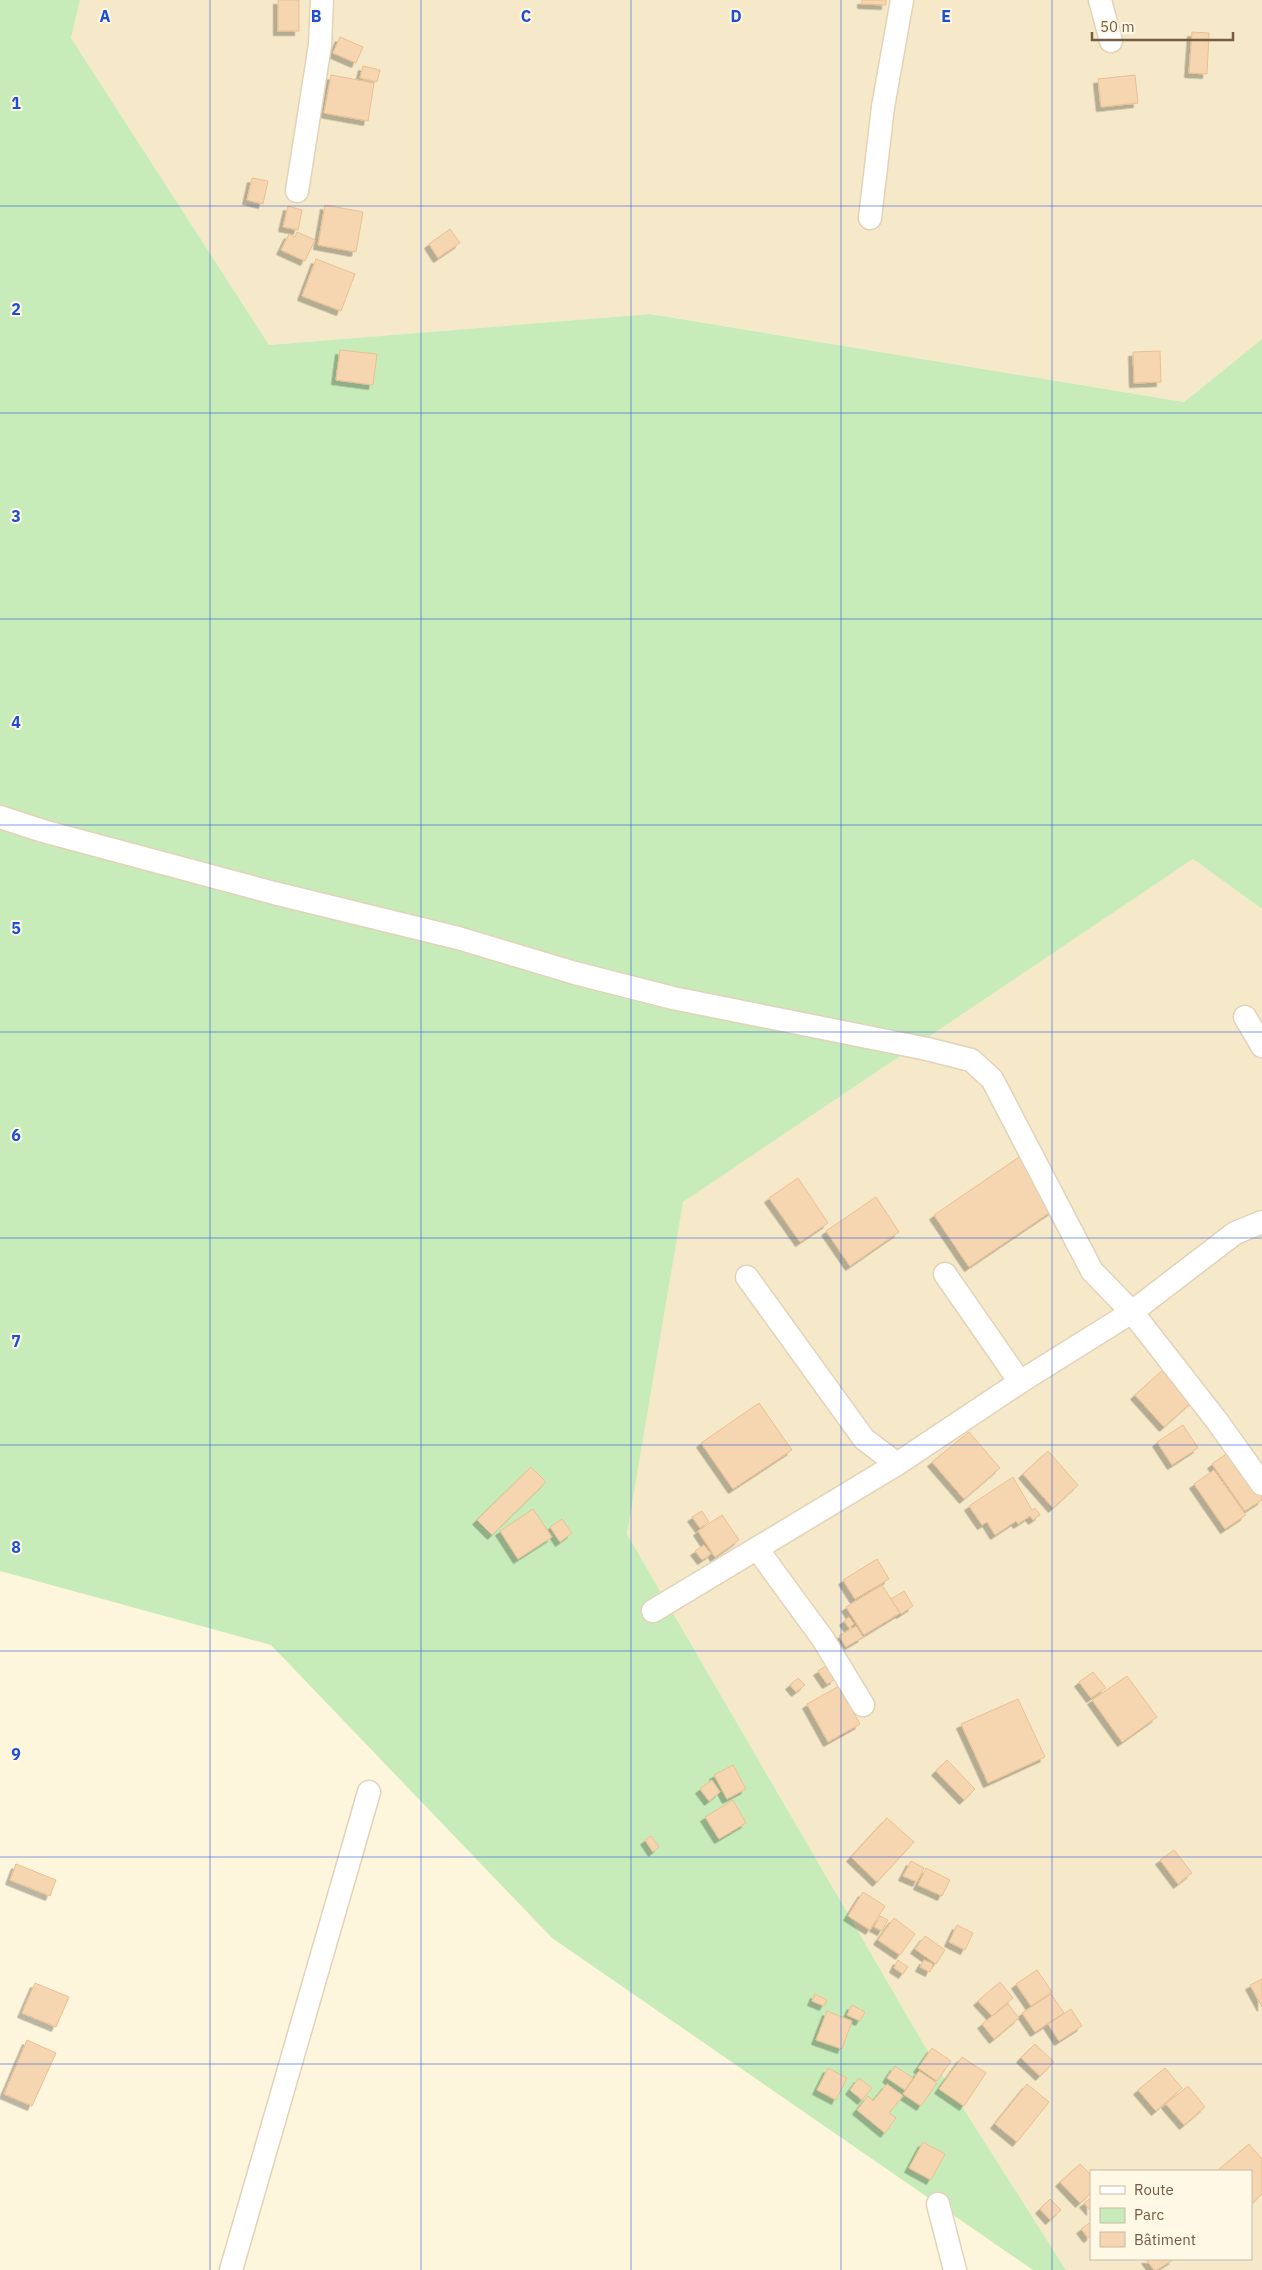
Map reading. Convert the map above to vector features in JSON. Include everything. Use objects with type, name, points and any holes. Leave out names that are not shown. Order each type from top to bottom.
[{"type":"street","points":[[297,191],[320,45],[322,0]]},
{"type":"street","points":[[870,218],[883,106],[902,0]]},
{"type":"street","points":[[1100,0],[1111,41]]},
{"type":"street","points":[[0,817],[43,831],[167,862],[274,893],[458,938],[575,973],[656,993],[927,1049],[971,1060],[992,1079],[1092,1271],[1132,1312],[1217,1421],[1262,1484]]},
{"type":"street","points":[[1245,1016],[1262,1046]]},
{"type":"street","points":[[653,1611],[758,1550],[897,1464],[1020,1382],[1132,1312],[1235,1233],[1262,1222]]},
{"type":"street","points":[[945,1274],[1020,1382]]},
{"type":"street","points":[[747,1277],[864,1439],[897,1464]]},
{"type":"street","points":[[758,1550],[822,1639],[863,1705]]},
{"type":"street","points":[[231,2270],[369,1792]]},
{"type":"street","points":[[938,2204],[955,2270]]},
{"type":"shaded area","points":[[80,0],[1262,0],[1262,339],[1184,402],[650,314],[269,345],[71,38]]},
{"type":"shaded area","points":[[1193,859],[1262,909],[1262,2270],[1066,2270],[937,2067],[627,1534],[682,1202]]},
{"type":"green space","points":[[0,0],[80,0],[71,38],[269,345],[650,314],[1184,402],[1262,339],[1262,909],[1193,859],[683,1202],[627,1534],[937,2067],[1066,2270],[1033,2270],[552,1938],[271,1645],[0,1571]]},
{"type":"building","points":[[278,0],[299,0],[299,31],[278,31]]},
{"type":"building","points":[[862,0],[886,0],[886,5],[862,4]]},
{"type":"building","points":[[1192,32],[1209,33],[1207,74],[1189,73]]},
{"type":"building","points":[[340,37],[363,47],[356,63],[333,53]]},
{"type":"building","points":[[363,66],[380,70],[377,82],[360,78]]},
{"type":"building","points":[[331,75],[374,83],[368,121],[324,113]]},
{"type":"building","points":[[1135,75],[1138,103],[1101,107],[1098,79]]},
{"type":"building","points":[[252,178],[268,181],[263,204],[247,200]]},
{"type":"building","points":[[325,205],[363,212],[356,252],[318,245]]},
{"type":"building","points":[[288,206],[302,210],[298,230],[283,227]]},
{"type":"building","points":[[450,229],[460,243],[438,258],[429,244]]},
{"type":"building","points":[[297,232],[315,240],[305,261],[281,250],[289,234],[295,237]]},
{"type":"building","points":[[316,259],[355,274],[341,311],[302,296]]},
{"type":"building","points":[[340,350],[377,354],[373,385],[336,380]]},
{"type":"building","points":[[1160,351],[1161,382],[1134,383],[1133,352]]},
{"type":"building","points":[[1025,1153],[1061,1205],[969,1267],[934,1215]]},
{"type":"building","points":[[798,1178],[828,1223],[800,1242],[769,1198]]},
{"type":"building","points":[[876,1197],[899,1232],[850,1266],[826,1231]]},
{"type":"building","points":[[1165,1368],[1194,1400],[1164,1427],[1135,1395]]},
{"type":"building","points":[[759,1403],[792,1450],[733,1489],[701,1443]]},
{"type":"building","points":[[1183,1425],[1198,1448],[1172,1465],[1157,1442]]},
{"type":"building","points":[[969,1432],[1000,1468],[964,1499],[932,1462]]},
{"type":"building","points":[[1236,1447],[1262,1486],[1262,1500],[1245,1511],[1212,1464]]},
{"type":"building","points":[[1048,1451],[1078,1485],[1053,1508],[1023,1474]]},
{"type":"building","points":[[531,1467],[546,1482],[492,1535],[477,1520]]},
{"type":"building","points":[[1214,1470],[1246,1515],[1225,1529],[1194,1484]]},
{"type":"building","points":[[1013,1477],[1032,1510],[1035,1508],[1040,1515],[1033,1520],[1030,1516],[1018,1524],[1016,1521],[995,1535],[987,1522],[982,1525],[969,1506]]},
{"type":"building","points":[[533,1509],[552,1537],[518,1559],[500,1531]]},
{"type":"building","points":[[702,1511],[709,1522],[700,1528],[692,1517]]},
{"type":"building","points":[[722,1515],[739,1540],[715,1557],[698,1531]]},
{"type":"building","points":[[562,1519],[572,1533],[560,1542],[550,1527]]},
{"type":"building","points":[[704,1545],[711,1554],[702,1560],[695,1551]]},
{"type":"building","points":[[877,1559],[889,1579],[855,1599],[843,1580]]},
{"type":"building","points":[[882,1585],[900,1613],[864,1635],[846,1607]]},
{"type":"building","points":[[904,1591],[913,1606],[901,1614],[891,1599]]},
{"type":"building","points":[[849,1617],[854,1624],[849,1628],[844,1621]]},
{"type":"building","points":[[856,1626],[863,1637],[846,1647],[839,1636]]},
{"type":"building","points":[[826,1666],[835,1679],[827,1684],[818,1671]]},
{"type":"building","points":[[1093,1672],[1106,1688],[1091,1698],[1079,1682]]},
{"type":"building","points":[[1127,1676],[1157,1717],[1122,1742],[1092,1700]]},
{"type":"building","points":[[798,1678],[805,1685],[796,1692],[790,1685]]},
{"type":"building","points":[[839,1686],[860,1724],[828,1742],[807,1704]]},
{"type":"building","points":[[1018,1699],[1045,1757],[988,1783],[961,1724]]},
{"type":"building","points":[[947,1760],[975,1789],[964,1800],[936,1771]]},
{"type":"building","points":[[733,1765],[746,1789],[727,1799],[714,1775]]},
{"type":"building","points":[[712,1780],[720,1792],[709,1801],[700,1789]]},
{"type":"building","points":[[733,1800],[746,1823],[719,1839],[705,1817]]},
{"type":"building","points":[[887,1818],[914,1842],[877,1882],[851,1857]]},
{"type":"building","points":[[651,1836],[659,1847],[653,1852],[645,1840]]},
{"type":"building","points":[[1174,1850],[1192,1873],[1178,1884],[1160,1860]]},
{"type":"building","points":[[911,1861],[924,1868],[917,1882],[903,1876]]},
{"type":"building","points":[[16,1864],[56,1880],[50,1896],[10,1880]]},
{"type":"building","points":[[926,1868],[950,1880],[942,1896],[918,1885]]},
{"type":"building","points":[[863,1892],[885,1906],[870,1930],[848,1916]]},
{"type":"building","points":[[880,1916],[888,1920],[882,1931],[874,1927]]},
{"type":"building","points":[[894,1918],[915,1934],[900,1955],[878,1940]]},
{"type":"building","points":[[957,1925],[973,1933],[965,1950],[949,1942]]},
{"type":"building","points":[[925,1936],[945,1950],[936,1964],[915,1949]]},
{"type":"building","points":[[898,1960],[908,1967],[903,1974],[894,1968]]},
{"type":"building","points":[[924,1960],[933,1964],[930,1972],[920,1967]]},
{"type":"building","points":[[1037,1970],[1052,1992],[1031,2006],[1016,1984]]},
{"type":"building","points":[[1262,1979],[1262,2007],[1250,1985]]},
{"type":"building","points":[[1000,1982],[1013,1998],[992,2016],[978,2001]]},
{"type":"building","points":[[35,1983],[69,1997],[56,2027],[22,2013]]},
{"type":"building","points":[[815,1994],[827,2000],[824,2006],[812,2001]]},
{"type":"building","points":[[1051,1994],[1064,2013],[1035,2032],[1022,2013]]},
{"type":"building","points":[[1008,2004],[1019,2018],[994,2039],[982,2024]]},
{"type":"building","points":[[852,2005],[865,2012],[860,2021],[847,2015]]},
{"type":"building","points":[[1071,2009],[1082,2026],[1059,2041],[1048,2024]]},
{"type":"building","points":[[827,2011],[852,2021],[842,2049],[816,2040]]},
{"type":"building","points":[[27,2040],[56,2053],[32,2106],[4,2094]]},
{"type":"building","points":[[1035,2044],[1054,2062],[1040,2076],[1021,2058]]},
{"type":"building","points":[[932,2048],[951,2061],[937,2081],[918,2068]]},
{"type":"building","points":[[962,2057],[986,2073],[964,2106],[939,2089]]},
{"type":"building","points":[[895,2066],[913,2078],[905,2090],[887,2078]]},
{"type":"building","points":[[828,2068],[847,2078],[836,2100],[817,2090]]},
{"type":"building","points":[[1165,2068],[1182,2088],[1156,2111],[1138,2090]]},
{"type":"building","points":[[919,2071],[937,2083],[921,2106],[903,2094]]},
{"type":"building","points":[[859,2078],[872,2088],[862,2100],[850,2090]]},
{"type":"building","points":[[887,2084],[903,2096],[889,2113],[896,2118],[885,2133],[857,2110],[868,2096],[873,2101]]},
{"type":"building","points":[[1027,2084],[1049,2102],[1017,2142],[995,2124]]},
{"type":"building","points":[[1188,2086],[1205,2107],[1184,2125],[1166,2104]]},
{"type":"building","points":[[923,2142],[945,2154],[931,2180],[909,2168]]},
{"type":"building","points":[[1249,2144],[1262,2159],[1262,2194],[1252,2203],[1252,2170],[1218,2170]]},
{"type":"building","points":[[1080,2164],[1090,2174],[1090,2194],[1080,2203],[1060,2182]]},
{"type":"building","points":[[1050,2199],[1061,2210],[1050,2220],[1040,2209]]},
{"type":"building","points":[[1090,2199],[1090,2210],[1084,2203]]},
{"type":"building","points":[[1090,2223],[1090,2237],[1088,2238],[1081,2229]]},
{"type":"building","points":[[1147,2260],[1172,2260],[1157,2270],[1154,2270]]}]
